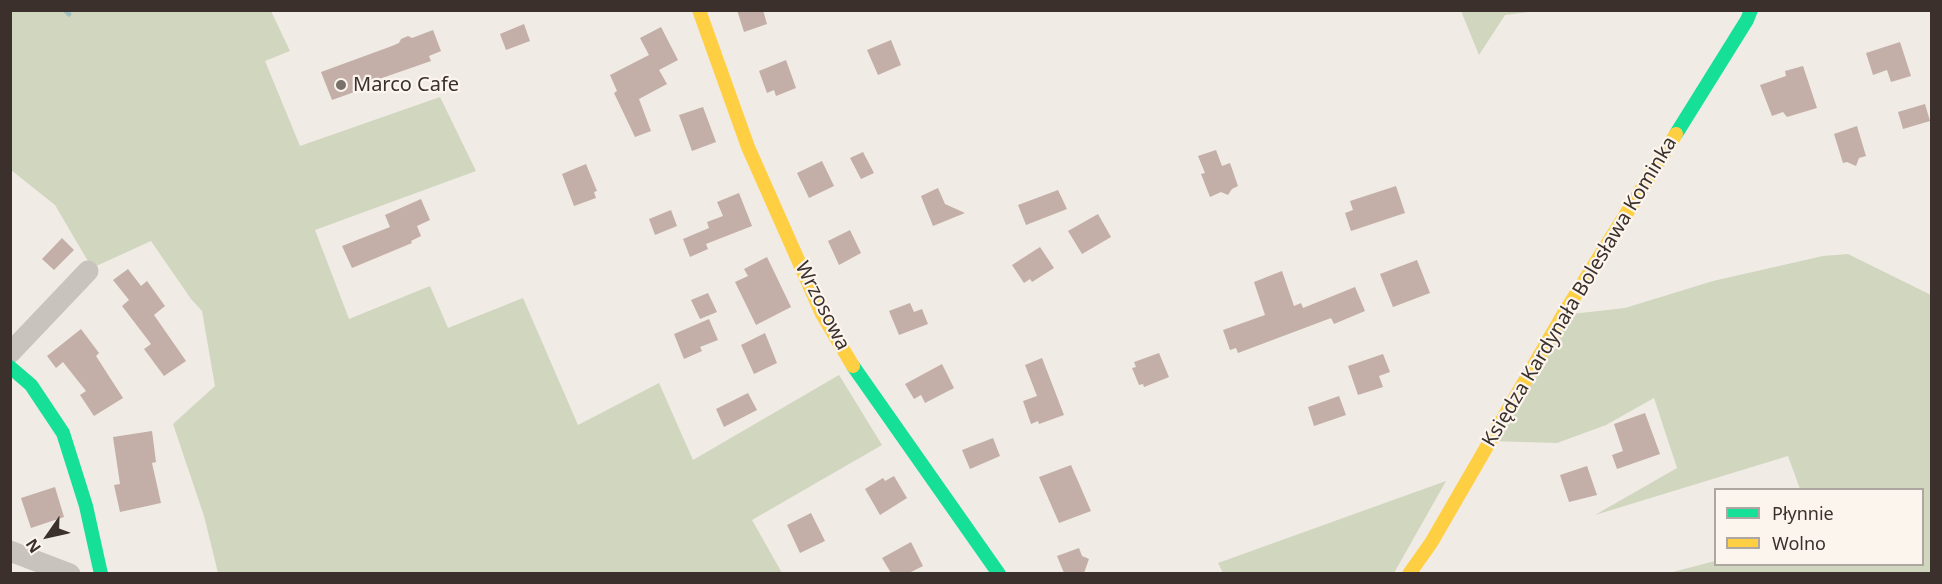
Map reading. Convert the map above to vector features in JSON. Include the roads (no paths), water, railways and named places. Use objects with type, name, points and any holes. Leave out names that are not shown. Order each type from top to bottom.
[{"type":"street","name":"Wrzosowa","points":[[699,10],[748,147],[822,314],[859,376],[999,573]]},
{"type":"street","name":"Księdza Kardynała Bolesława Kominka","points":[[1409,573],[1431,543],[1563,315],[1747,20],[1751,10]]},
{"type":"street","points":[[10,353],[88,271]]},
{"type":"street","points":[[10,367],[31,385],[63,433],[86,506],[101,573]]},
{"type":"street","points":[[10,551],[70,573]]},
{"type":"waterway","points":[[65,10],[69,14]]},
{"type":"place","name":"Marco Cafe","points":[[341,85]]}]
